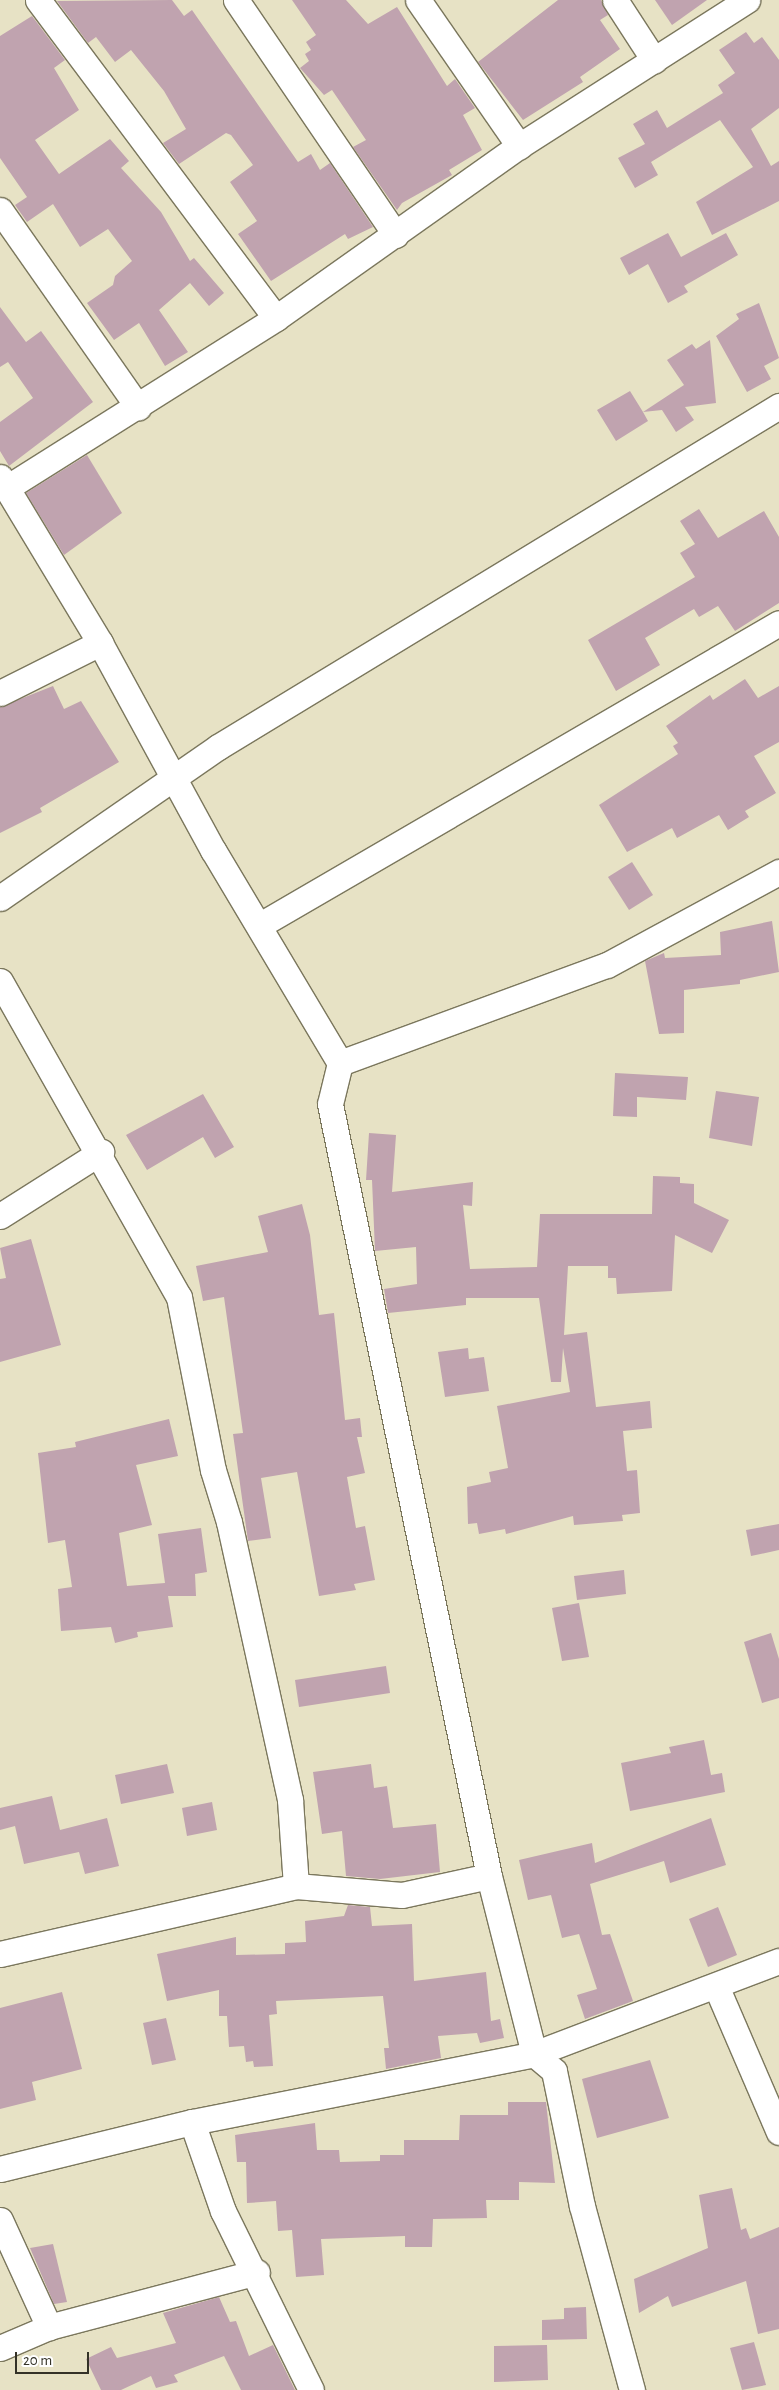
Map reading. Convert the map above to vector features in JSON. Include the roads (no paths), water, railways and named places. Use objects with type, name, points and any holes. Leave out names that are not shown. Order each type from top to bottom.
[{"type":"street","points":[[38,0],[276,318]]},
{"type":"street","points":[[236,0],[396,235]]},
{"type":"street","points":[[418,0],[519,146]]},
{"type":"street","points":[[615,0],[654,60]]},
{"type":"street","points":[[632,2390],[582,2206],[554,2071],[534,2054],[489,1876],[330,1104],[340,1064],[100,642],[4,482],[138,407],[276,318],[396,235],[519,146],[746,0]]},
{"type":"street","points":[[0,210],[138,407]]},
{"type":"street","points":[[0,898],[176,778],[218,747],[779,406]]},
{"type":"street","points":[[260,925],[779,623]]},
{"type":"street","points":[[0,693],[100,642]]},
{"type":"street","points":[[340,1064],[607,964],[779,872]]},
{"type":"street","points":[[0,981],[101,1152],[180,1297],[214,1470],[230,1522],[290,1800],[296,1886]]},
{"type":"street","points":[[0,1216],[101,1152]]},
{"type":"street","points":[[0,1954],[296,1886],[402,1895],[489,1876]]},
{"type":"street","points":[[0,2169],[192,2122],[534,2054],[779,1961]]},
{"type":"street","points":[[716,1986],[779,2132]]},
{"type":"street","points":[[192,2122],[223,2211],[257,2272],[311,2390]]},
{"type":"street","points":[[0,2220],[49,2327]]},
{"type":"street","points":[[0,2348],[49,2327],[257,2272]]}]
